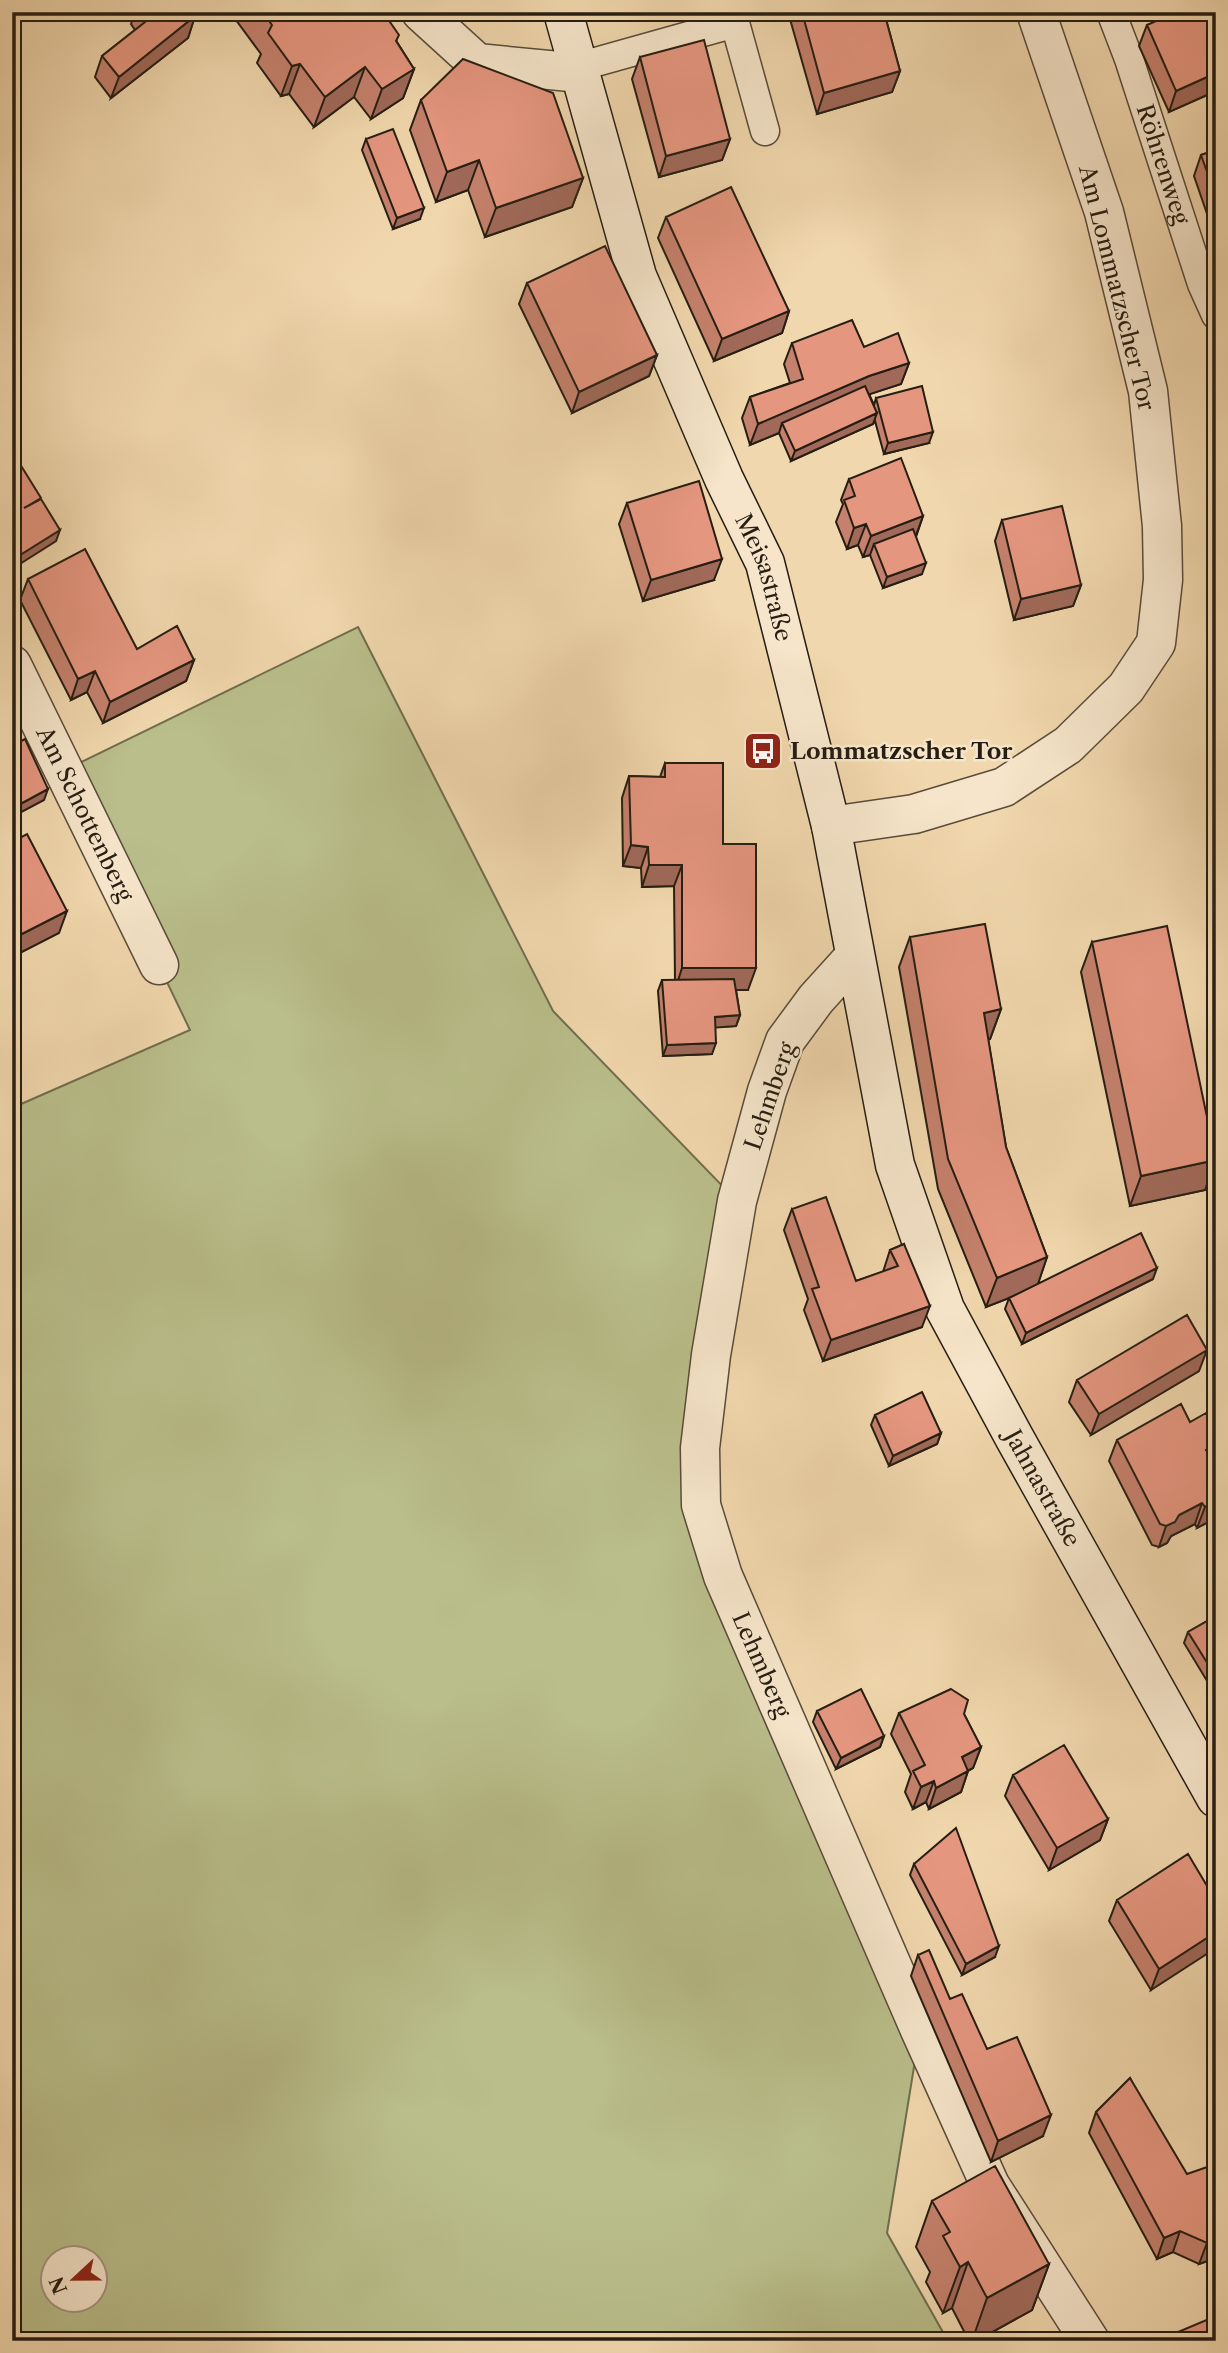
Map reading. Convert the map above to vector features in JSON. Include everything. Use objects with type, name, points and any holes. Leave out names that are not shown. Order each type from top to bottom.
[{"type":"street","points":[[421,12],[477,62],[579,70]]},
{"type":"street","name":"Meisastraße","points":[[563,12],[637,276],[724,479],[765,563],[831,826],[895,1165]]},
{"type":"street","name":"Am Lommatzscher Tor","points":[[831,826],[914,814],[1004,787],[1068,745],[1126,688],[1156,643],[1163,580],[1162,526],[1147,391],[1104,212],[1036,12]]},
{"type":"street","name":"Am Schottenberg","points":[[12,665],[159,965]]},
{"type":"street","name":"Lehmberg","points":[[854,957],[816,999],[785,1041],[767,1091],[737,1200],[711,1355],[700,1448],[701,1504],[723,1576],[990,2185],[1090,2341]]},
{"type":"street","name":"Jahnastraße","points":[[895,1165],[945,1309],[1216,1798]]},
{"type":"lane","name":"Röhrenweg","points":[[1111,12],[1129,59],[1202,284],[1216,315]]},
{"type":"lane","points":[[579,70],[735,23],[765,131]]},
{"type":"green space","points":[[358,627],[553,1011],[737,1201],[701,1505],[920,2030],[887,2233],[944,2334],[952,2341],[12,2341],[12,1108],[190,1030],[65,770]]},
{"type":"building","points":[[145,12],[192,12],[195,16],[119,77],[102,56],[150,18]]},
{"type":"building","points":[[263,12],[383,12],[399,35],[396,41],[414,69],[382,89],[365,67],[325,97],[300,64],[292,66],[268,33],[272,25]]},
{"type":"building","points":[[802,12],[884,12],[900,71],[824,93]]},
{"type":"building","points":[[1176,12],[1216,12],[1216,73],[1176,91],[1147,25]]},
{"type":"building","points":[[704,40],[730,139],[666,156],[640,57]]},
{"type":"building","points":[[463,59],[553,93],[583,178],[496,208],[479,160],[447,172],[421,100]]},
{"type":"building","points":[[393,129],[424,208],[397,218],[366,139]]},
{"type":"building","points":[[1216,150],[1216,197],[1201,155]]},
{"type":"building","points":[[731,187],[789,311],[722,339],[666,217]]},
{"type":"building","points":[[605,246],[657,355],[579,392],[527,283]]},
{"type":"building","points":[[852,320],[864,347],[898,333],[909,363],[869,376],[758,424],[750,397],[803,379],[792,343]]},
{"type":"building","points":[[865,386],[877,413],[795,451],[782,423]]},
{"type":"building","points":[[922,386],[933,432],[888,443],[876,398]]},
{"type":"building","points":[[12,437],[18,446],[12,450]]},
{"type":"building","points":[[15,456],[41,498],[24,508],[41,499],[60,530],[12,560],[12,458]]},
{"type":"building","points":[[901,458],[923,516],[871,536],[866,524],[854,528],[844,500],[855,496],[849,479]]},
{"type":"building","points":[[699,481],[722,559],[651,580],[627,503]]},
{"type":"building","points":[[1062,506],[1081,585],[1021,599],[1002,520]]},
{"type":"building","points":[[913,529],[926,563],[887,577],[874,544]]},
{"type":"building","points":[[85,549],[137,649],[177,626],[194,660],[110,702],[95,671],[78,679],[28,579]]},
{"type":"building","points":[[25,739],[48,789],[13,808],[12,746]]},
{"type":"building","points":[[665,763],[723,763],[723,844],[756,844],[756,968],[682,968],[682,865],[649,865],[648,847],[631,845],[629,776],[665,777]]},
{"type":"building","points":[[27,834],[67,911],[12,939],[12,842]]},
{"type":"building","points":[[985,924],[1001,1009],[984,1013],[1006,1147],[1047,1257],[997,1278],[948,1159],[910,937]]},
{"type":"building","points":[[1167,926],[1216,1160],[1141,1176],[1092,942]]},
{"type":"building","points":[[734,979],[740,1015],[715,1017],[716,1043],[667,1045],[662,980]]},
{"type":"building","points":[[826,1197],[856,1281],[898,1266],[890,1250],[904,1244],[930,1306],[831,1340],[812,1289],[819,1287],[792,1209]]},
{"type":"building","points":[[1141,1233],[1157,1268],[1026,1333],[1009,1298]]},
{"type":"building","points":[[1187,1315],[1207,1350],[1099,1414],[1077,1380]]},
{"type":"building","points":[[922,1392],[941,1433],[893,1456],[875,1415]]},
{"type":"building","points":[[1181,1404],[1190,1422],[1206,1413],[1216,1431],[1216,1445],[1206,1450],[1216,1468],[1216,1501],[1205,1507],[1202,1503],[1179,1515],[1175,1522],[1166,1526],[1160,1524],[1117,1440]]},
{"type":"building","points":[[1216,1616],[1216,1677],[1188,1632]]},
{"type":"building","points":[[861,1689],[884,1736],[841,1758],[817,1711]]},
{"type":"building","points":[[951,1689],[968,1700],[964,1714],[981,1747],[962,1757],[968,1771],[936,1788],[934,1781],[921,1787],[913,1771],[925,1765],[899,1713]]},
{"type":"building","points":[[1064,1745],[1108,1819],[1057,1848],[1013,1775]]},
{"type":"building","points":[[956,1828],[999,1946],[966,1964],[914,1864]]},
{"type":"building","points":[[1188,1854],[1216,1901],[1216,1932],[1159,1969],[1117,1900]]},
{"type":"building","points":[[929,1950],[950,1999],[962,1994],[987,2049],[1017,2037],[1051,2115],[998,2141],[918,1955]]},
{"type":"building","points":[[1130,2078],[1187,2174],[1216,2164],[1216,2240],[1207,2243],[1180,2231],[1164,2238],[1096,2112]]},
{"type":"building","points":[[995,2166],[1049,2264],[987,2298],[968,2262],[960,2267],[943,2236],[950,2232],[932,2201]]},
{"type":"building","points":[[1216,2316],[1216,2341],[1182,2341],[1178,2332]]},
{"type":"place","name":"Lommatzscher Tor","points":[[763,751]]}]
